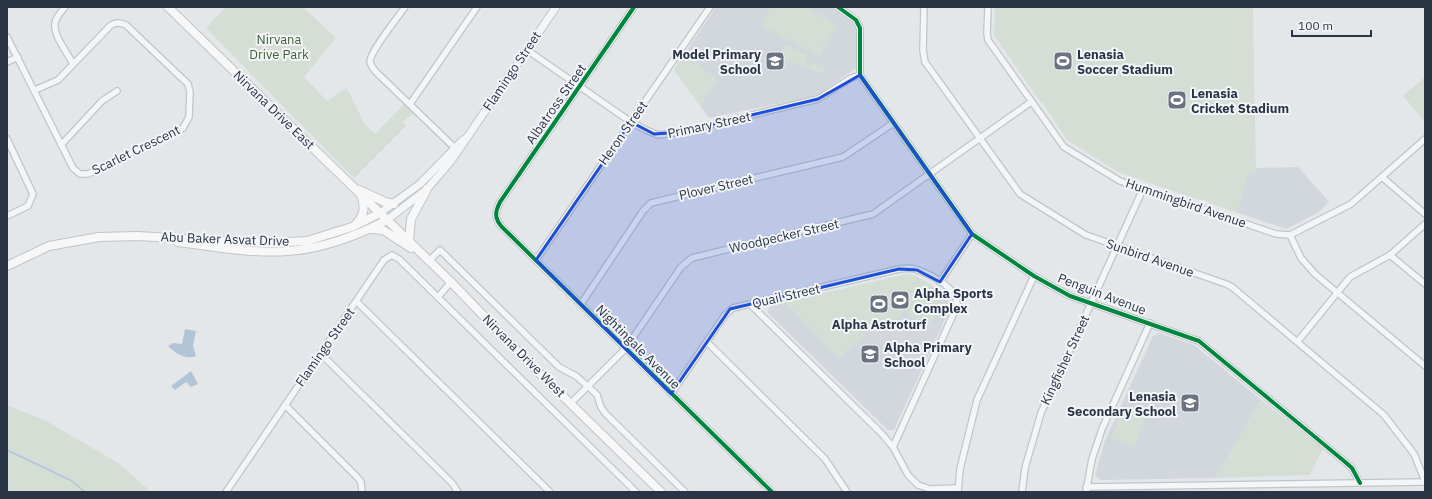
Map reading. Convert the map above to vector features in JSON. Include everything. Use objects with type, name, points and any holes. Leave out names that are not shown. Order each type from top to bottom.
[{"type":"main road","name":"Nirvana Drive East","points":[[168,7],[387,220]]},
{"type":"main road","points":[[409,241],[411,219],[427,188]]},
{"type":"main road","points":[[359,192],[394,204]]},
{"type":"main road","points":[[352,228],[360,220],[364,208],[359,192]]},
{"type":"main road","name":"Abu Baker Asvat Drive","points":[[7,266],[50,246],[99,237],[137,236],[280,243],[307,241],[352,228],[380,213]]},
{"type":"main road","name":"Abu Baker Asvat Drive","points":[[137,236],[239,251],[269,253],[292,252],[323,246],[345,239],[387,220]]},
{"type":"main road","name":"Nirvana Drive West","points":[[387,220],[661,492]]},
{"type":"main road","points":[[368,229],[383,230],[426,259]]},
{"type":"street","points":[[65,7],[57,17],[55,25],[58,35],[73,64]]},
{"type":"street","points":[[405,7],[370,58],[370,64],[376,72],[457,150]]},
{"type":"street","points":[[410,104],[477,7]]},
{"type":"street","name":"Flamingo Street","points":[[387,220],[427,188],[468,136],[556,7]]},
{"type":"street","name":"Albatross Street","points":[[496,213],[500,202],[634,7]]},
{"type":"street","name":"Heron Street","points":[[536,260],[710,7]]},
{"type":"street","points":[[838,7],[856,20],[860,28],[860,75]]},
{"type":"street","name":"Sunbird Avenue","points":[[924,7],[923,50],[926,62],[1020,194],[1080,232],[1118,247],[1226,284],[1298,341],[1384,415],[1414,454],[1425,481]]},
{"type":"street","name":"Hummingbird Avenue","points":[[988,7],[988,40],[1064,147],[1114,178],[1276,234],[1290,235]]},
{"type":"street","name":"Scarlet Crescent","points":[[35,90],[54,82],[110,26],[117,22],[126,25],[184,79],[190,88],[189,117],[183,128],[88,174],[80,174],[73,168],[61,145]]},
{"type":"street","points":[[7,37],[35,90],[61,145],[102,101],[117,91]]},
{"type":"street","name":"Primary Street","points":[[527,50],[631,122],[654,134],[662,135],[681,132],[818,99],[851,78],[860,75]]},
{"type":"street","points":[[7,62],[18,57]]},
{"type":"street","name":"Penguin Avenue","points":[[860,75],[892,124],[972,234],[1034,276],[1070,296],[1183,334],[1204,345],[1352,468],[1360,483]]},
{"type":"street","name":"Woodpecker Street","points":[[571,403],[626,348],[681,267],[692,258],[868,216],[930,175],[1031,102]]},
{"type":"street","name":"Plover Street","points":[[581,304],[643,211],[650,203],[843,157],[892,124]]},
{"type":"street","points":[[1425,139],[1351,204],[1290,235],[1296,249],[1306,264],[1336,293],[1425,366]]},
{"type":"street","points":[[7,140],[33,194],[28,206],[7,216]]},
{"type":"street","name":"Flamingo Street","points":[[380,213],[394,204],[429,176],[457,150]]},
{"type":"street","points":[[1382,177],[1425,214]]},
{"type":"street","name":"Kingfisher Street","points":[[1022,492],[1023,476],[1035,429],[1049,394],[1118,247],[1143,189]]},
{"type":"street","name":"Nightingale Avenue","points":[[496,213],[497,220],[502,227],[772,492]]},
{"type":"street","points":[[1298,341],[1336,293],[1354,274],[1390,255],[1425,224]]},
{"type":"street","points":[[940,282],[972,234]]},
{"type":"street","points":[[426,259],[440,250],[559,367],[576,376],[588,386],[597,395],[600,407],[605,413],[685,492]]},
{"type":"street","name":"Flamingo Street","points":[[226,492],[357,302],[384,260],[392,255],[399,258],[438,297]]},
{"type":"street","points":[[1390,255],[1425,284]]},
{"type":"street","name":"Quail Street","points":[[671,394],[730,309],[899,269],[918,270],[940,282],[956,296],[956,311],[893,447]]},
{"type":"street","points":[[750,304],[882,434],[893,447],[908,475],[918,485],[930,489],[958,490],[960,469],[978,400],[1034,276]]},
{"type":"street","points":[[451,282],[438,297],[636,492]]},
{"type":"street","points":[[357,302],[550,492]]},
{"type":"street","points":[[1150,323],[1102,429],[1092,459],[1086,490],[1425,481]]},
{"type":"street","points":[[707,342],[825,459],[846,492]]},
{"type":"street","points":[[321,354],[452,483],[458,492]]},
{"type":"street","points":[[285,405],[357,477],[360,482],[362,492]]},
{"type":"highlighted area","points":[[860,75],[972,234],[940,282],[917,270],[899,269],[730,309],[671,394],[536,260],[631,122],[654,134],[681,132],[818,99]]},
{"type":"shaded area","name":"Model Primary School","points":[[716,7],[834,7],[856,22],[856,68],[816,96],[709,118],[700,106],[716,80],[685,53]]},
{"type":"shaded area","points":[[1298,167],[1329,202],[1318,213],[1286,229],[1236,212],[1249,171],[1256,172],[1256,168]]},
{"type":"shaded area","name":"Alpha Primary School","points":[[908,274],[916,276],[950,297],[952,304],[894,430],[888,430],[767,312],[770,306]]},
{"type":"shaded area","name":"Lenasia Secondary School","points":[[1159,333],[1194,345],[1261,400],[1216,478],[1101,480],[1095,476],[1104,443],[1153,336]]},
{"type":"green space","name":"Nirvana Drive Park","points":[[226,7],[303,7],[336,38],[304,77],[327,101],[347,88],[364,123],[375,134],[404,104],[414,112],[403,122],[406,126],[354,178],[206,28]]},
{"type":"green space","points":[[771,7],[806,7],[837,24],[819,56],[761,25]]},
{"type":"green space","name":"Lenasia Cricket Stadium","points":[[995,7],[1253,7],[1256,172],[1249,171],[1236,212],[1118,172],[1067,140],[1043,103],[1041,103],[994,35]]},
{"type":"green space","points":[[785,45],[808,55],[803,67],[780,57]]},
{"type":"green space","points":[[685,53],[716,80],[700,106],[674,70]]},
{"type":"green space","points":[[811,62],[825,68],[822,74],[808,68]]},
{"type":"green space","points":[[1425,77],[1425,119],[1424,120],[1403,96]]},
{"type":"green space","points":[[908,274],[916,276],[934,287],[930,292],[945,308],[924,328],[905,310],[889,326],[882,319],[838,359],[785,302]]},
{"type":"green space","points":[[1261,400],[1323,449],[1310,475],[1216,478]]},
{"type":"green space","points":[[7,405],[46,421],[118,463],[151,492],[7,492]]},
{"type":"green space","points":[[1123,410],[1145,418],[1134,447],[1111,439]]},
{"type":"water","points":[[185,329],[196,331],[193,346],[196,356],[184,356],[168,346],[173,343],[182,344]]},
{"type":"water","points":[[191,371],[198,384],[191,387],[186,382],[175,390],[171,386]]},
{"type":"waterway","points":[[7,450],[72,481],[85,492]]},
{"type":"cycle path","points":[[634,7],[500,202],[496,215],[499,224],[772,492]]},
{"type":"cycle path","points":[[838,7],[856,20],[860,28],[860,75],[972,234],[1034,276],[1070,296],[1199,341],[1352,468],[1360,483]]},
{"type":"place","name":"Model Primary School","points":[[775,61]]},
{"type":"place","name":"Lenasia Soccer Stadium","points":[[1063,61]]},
{"type":"place","name":"Lenasia Cricket Stadium","points":[[1177,100]]},
{"type":"place","name":"Alpha Sports Complex","points":[[900,300]]},
{"type":"place","name":"Alpha Astroturf","points":[[879,304]]},
{"type":"place","name":"Alpha Primary School","points":[[870,354]]},
{"type":"place","name":"Lenasia Secondary School","points":[[1190,403]]}]
